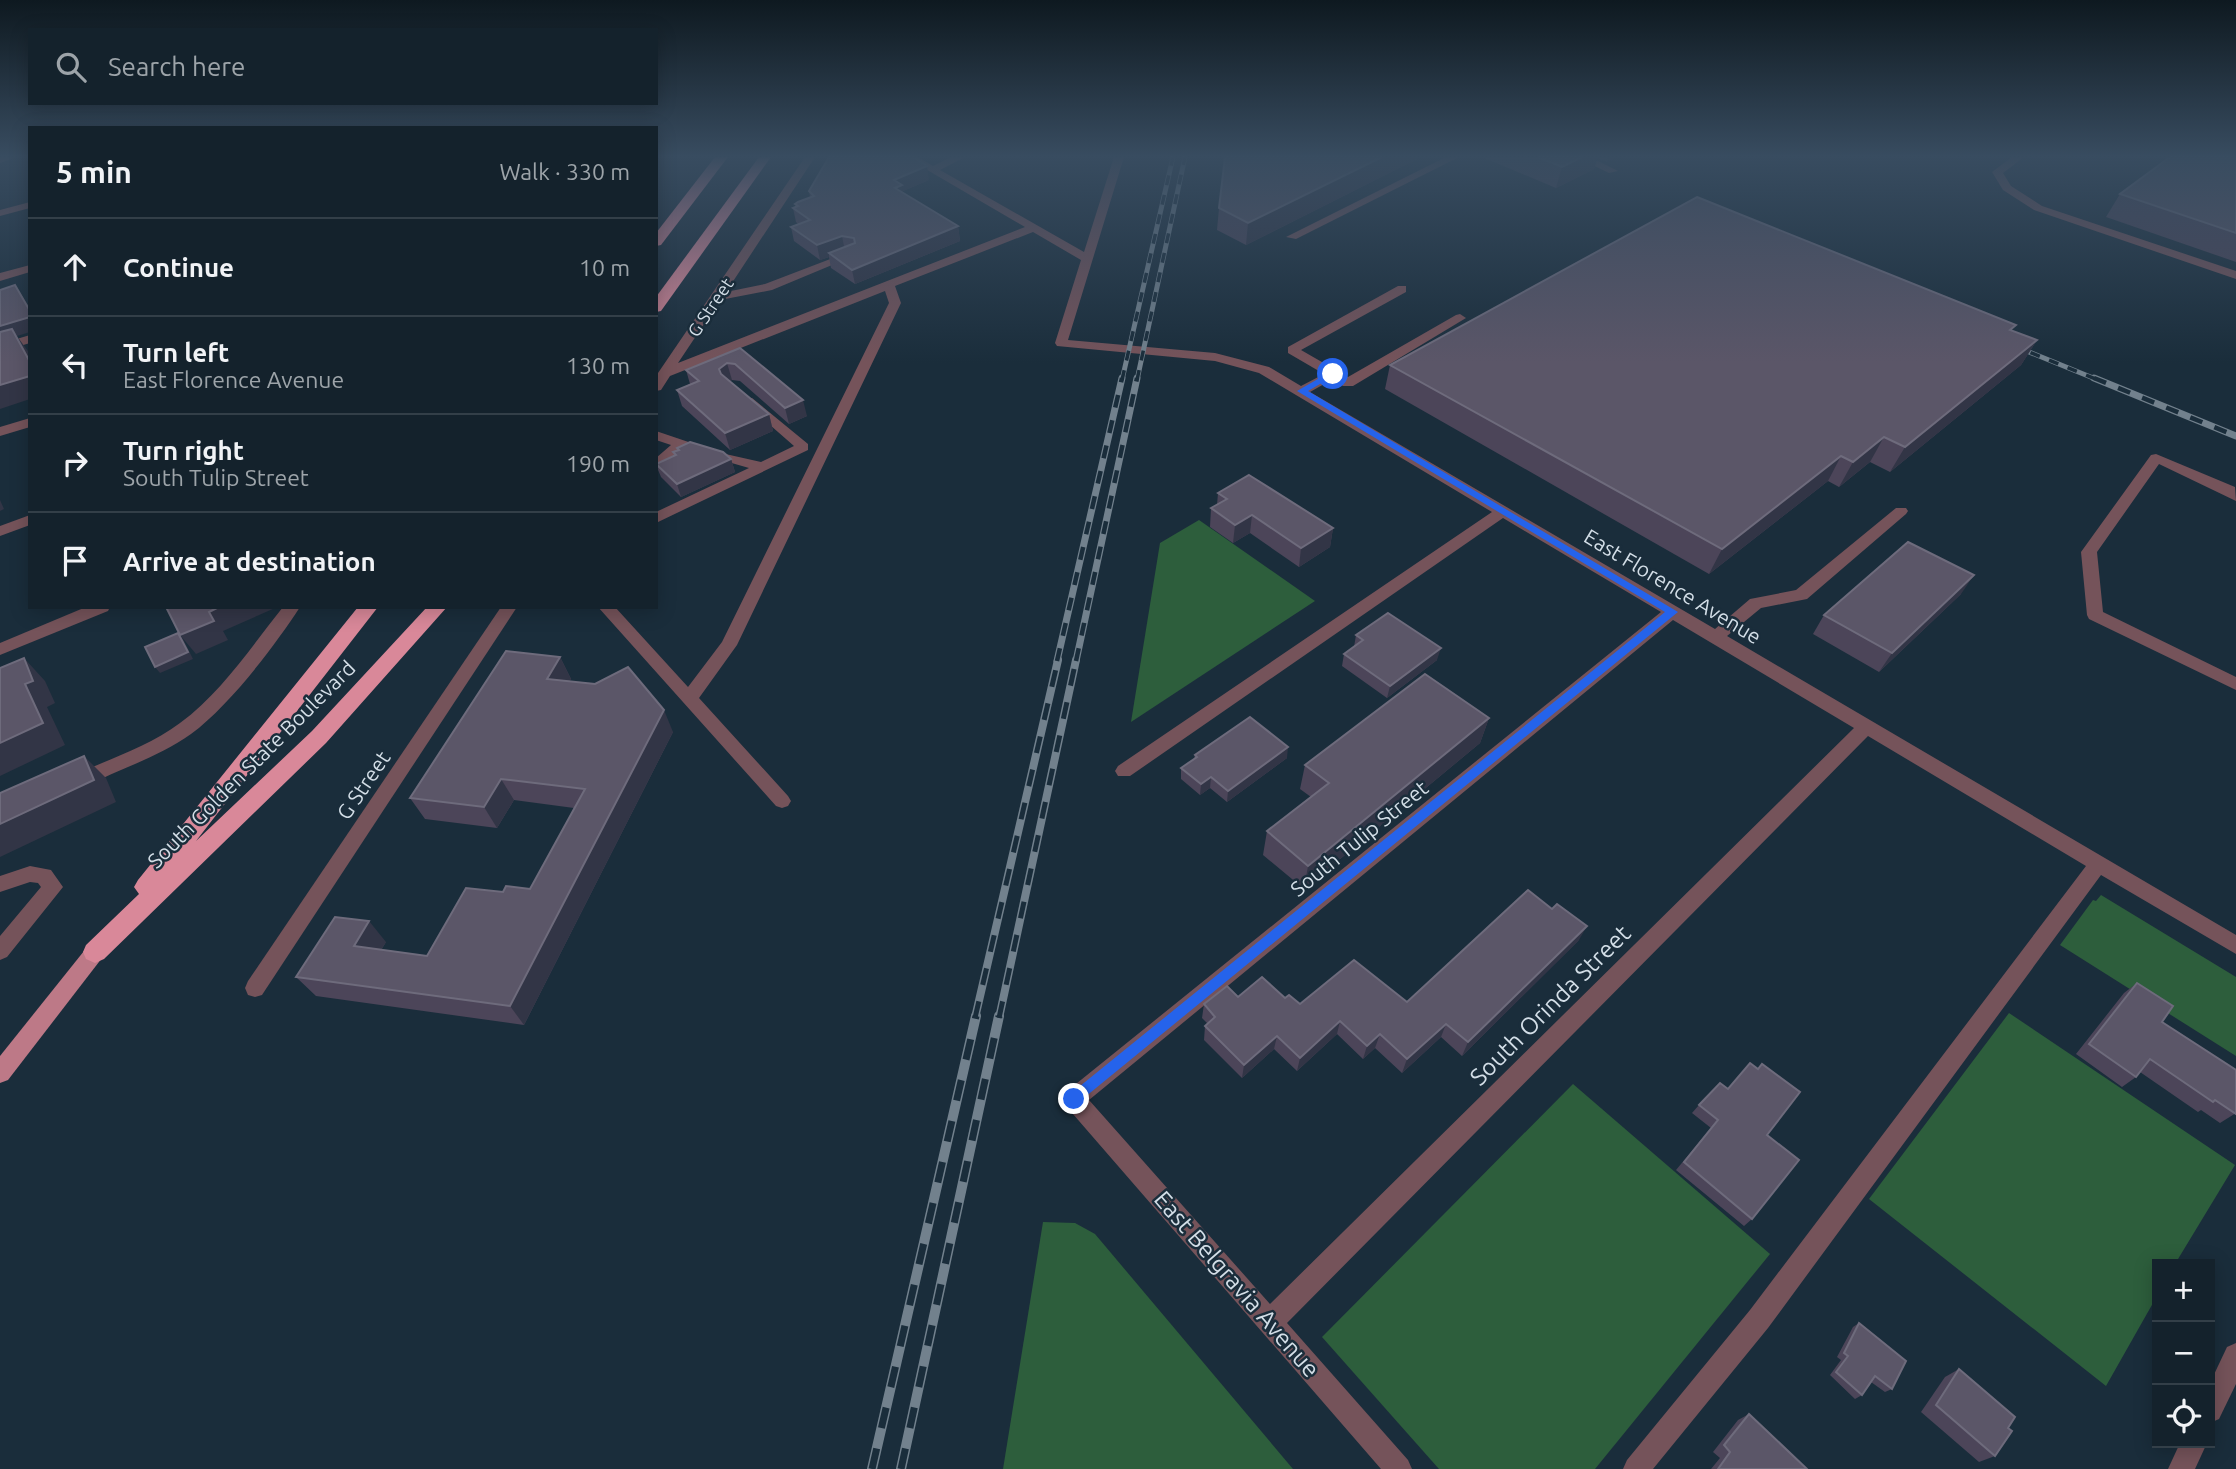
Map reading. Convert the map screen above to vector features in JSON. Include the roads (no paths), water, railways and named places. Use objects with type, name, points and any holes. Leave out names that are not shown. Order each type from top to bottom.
[{"type":"highway","points":[[658,305],[716,226]]},
{"type":"highway","name":"South Golden State Boulevard","points":[[95,952],[367,609]]},
{"type":"highway","name":"South Golden State Boulevard","points":[[95,952],[319,737],[436,609]]},
{"type":"main road","name":"South Golden State Boulevard","points":[[0,1073],[95,952]]},
{"type":"street","name":"G Street","points":[[658,384],[765,226]]},
{"type":"street","points":[[1029,226],[1088,259],[1098,226]]},
{"type":"street","points":[[1292,237],[1315,226]]},
{"type":"street","points":[[2090,226],[2236,275]]},
{"type":"street","points":[[665,373],[1033,228]]},
{"type":"street","points":[[718,297],[768,287],[850,255]]},
{"type":"street","name":"East Florence Avenue","points":[[1088,259],[1061,343],[1236,360],[1264,370],[2236,945]]},
{"type":"street","points":[[0,277],[28,269]]},
{"type":"street","points":[[690,697],[729,645],[895,303],[889,285]]},
{"type":"street","points":[[1402,289],[1292,350],[1348,383],[1460,318]]},
{"type":"street","points":[[0,348],[28,340]]},
{"type":"street","points":[[1302,391],[1333,374]]},
{"type":"street","points":[[658,517],[803,447],[743,394]]},
{"type":"street","points":[[0,432],[28,423]]},
{"type":"street","points":[[658,436],[717,456],[763,467]]},
{"type":"street","points":[[658,463],[682,443]]},
{"type":"street","points":[[2236,496],[2230,490],[2156,458],[2089,551],[2095,615],[2236,684]]},
{"type":"street","points":[[1124,771],[1503,511]]},
{"type":"street","points":[[1716,637],[1756,603],[1801,595],[1901,511]]},
{"type":"street","points":[[0,531],[28,521]]},
{"type":"street","points":[[0,649],[97,609]]},
{"type":"street","points":[[61,789],[159,744],[187,728],[210,706],[290,609]]},
{"type":"street","name":"G Street","points":[[255,988],[508,609]]},
{"type":"street","points":[[608,609],[782,801]]},
{"type":"street","name":"South Tulip Street","points":[[1074,1099],[1672,612]]},
{"type":"street","name":"South Orinda Street","points":[[1271,1321],[1866,727]]},
{"type":"street","points":[[1636,1469],[1759,1319],[2098,864]]},
{"type":"street","points":[[0,884],[30,874],[44,876],[53,887],[0,951]]},
{"type":"street","name":"East Belgravia Avenue","points":[[1074,1099],[1399,1469]]},
{"type":"street","points":[[2215,1400],[2236,1356]]},
{"type":"street","points":[[2181,1469],[2192,1448]]},
{"type":"railway","points":[[1122,380],[1157,226]]},
{"type":"railway","points":[[1137,380],[1170,226]]},
{"type":"railway","points":[[2012,345],[2098,380]]},
{"type":"railway","points":[[1057,661],[1122,378]]},
{"type":"railway","points":[[1076,661],[1137,378]]},
{"type":"railway","points":[[2094,378],[2236,436]]},
{"type":"railway","points":[[975,1018],[1058,660]]},
{"type":"railway","points":[[999,1018],[1076,660]]},
{"type":"railway","points":[[872,1469],[976,1016]]},
{"type":"railway","points":[[901,1469],[999,1016]]}]
